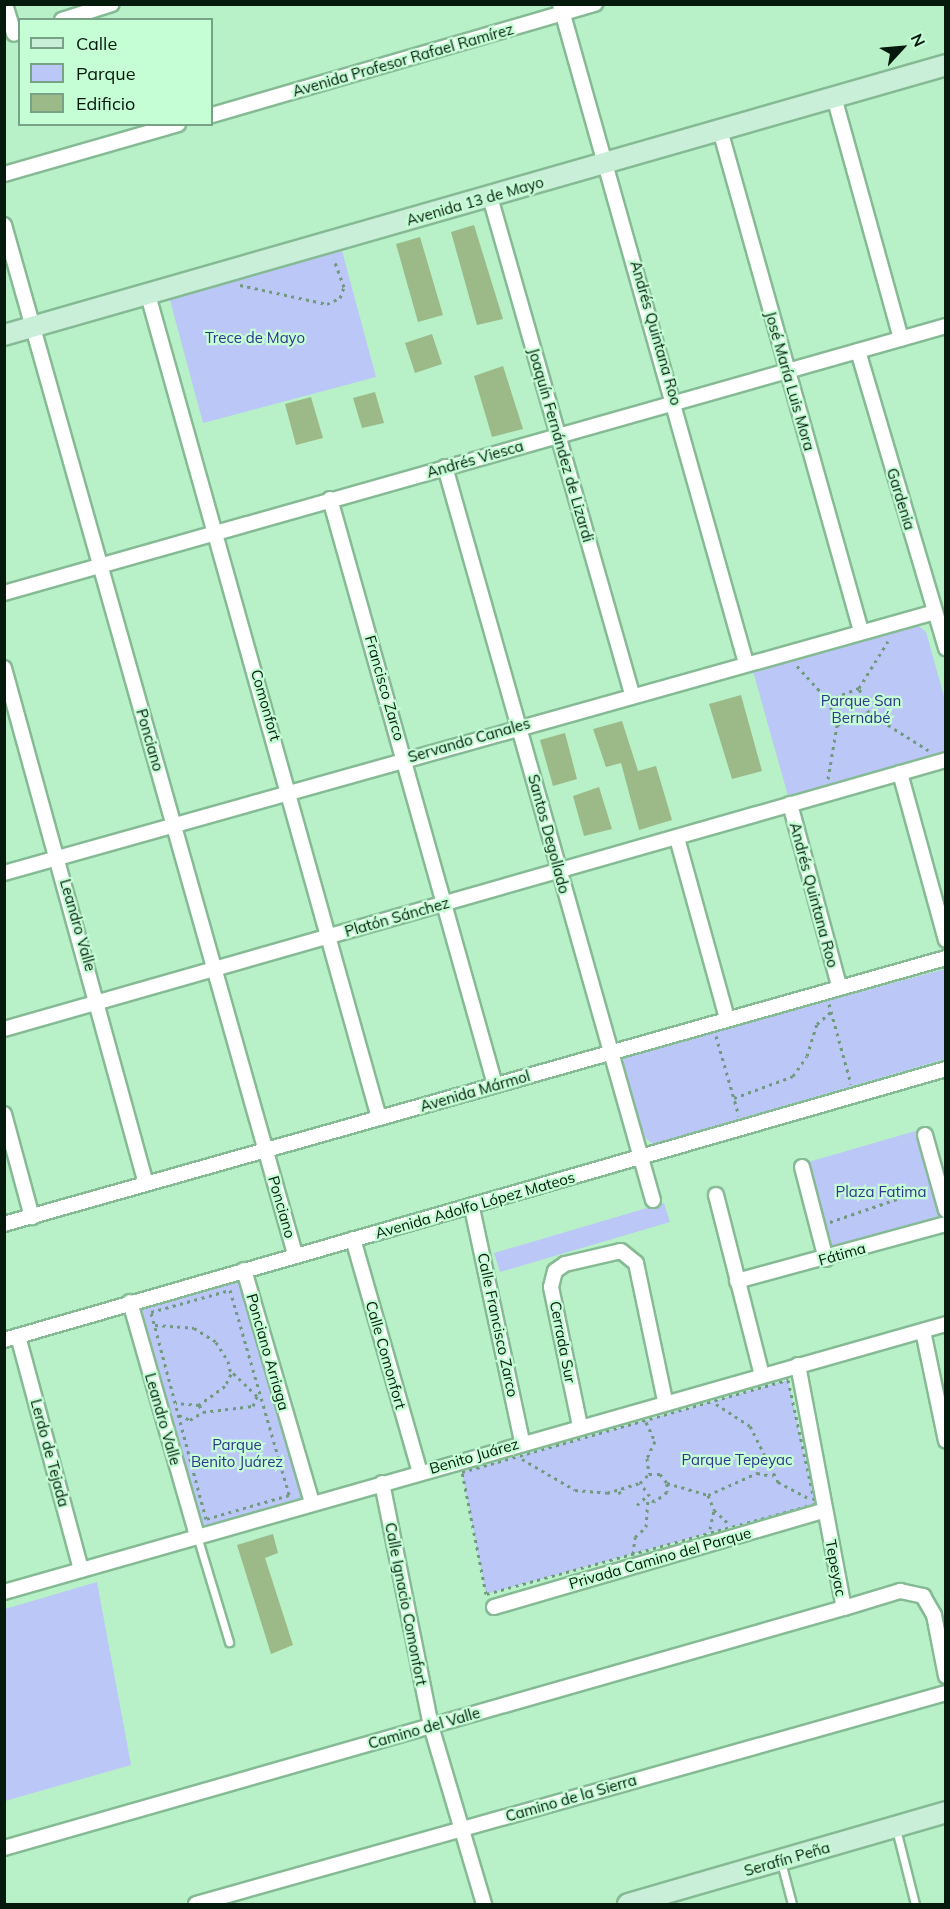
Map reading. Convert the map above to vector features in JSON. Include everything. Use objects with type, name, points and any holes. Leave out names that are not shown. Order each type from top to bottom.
[{"type":"street","points":[[5,4],[13,34]]},
{"type":"street","points":[[68,18],[112,4]]},
{"type":"street","name":"Avenida Profesor Rafael Ramírez","points":[[213,115],[561,9],[595,4]]},
{"type":"street","name":"Andrés Quintana Roo","points":[[561,9],[608,162],[746,663]]},
{"type":"street","name":"Avenida 13 de Mayo","points":[[4,335],[945,65]]},
{"type":"street","points":[[834,97],[900,339]]},
{"type":"street","points":[[4,174],[171,126]]},
{"type":"street","name":"José María Luis Mora","points":[[720,130],[861,631]]},
{"type":"street","name":"Joaquín Fernández de Lizardi","points":[[490,196],[632,694]]},
{"type":"street","name":"Ponciano","points":[[4,225],[174,824],[212,970],[295,1254]]},
{"type":"street","name":"Comonfort","points":[[148,295],[291,792],[379,1118]]},
{"type":"street","name":"Andrés Viesca","points":[[4,593],[945,326]]},
{"type":"street","name":"Gardenia","points":[[858,351],[945,648]]},
{"type":"street","name":"Santos Degollado","points":[[445,467],[519,726],[608,1053],[652,1200]]},
{"type":"street","name":"Francisco Zarco","points":[[330,499],[405,758],[495,1085]]},
{"type":"street","name":"Servando Canales","points":[[4,873],[632,694],[935,612]]},
{"type":"street","name":"Leandro Valle","points":[[4,668],[100,1002],[146,1184]]},
{"type":"street","name":"Platón Sánchez","points":[[4,1029],[945,760]]},
{"type":"street","points":[[900,773],[945,940]]},
{"type":"street","name":"Andrés Quintana Roo","points":[[790,804],[839,986]]},
{"type":"street","points":[[677,838],[727,1018]]},
{"type":"street","name":"Avenida Mármol","points":[[4,1224],[266,1152],[839,986],[945,958]]},
{"type":"street","name":"Avenida Adolfo López Mateos","points":[[4,1340],[295,1254],[472,1208],[741,1127],[945,1069]]},
{"type":"street","points":[[4,1114],[32,1216]]},
{"type":"street","points":[[925,1135],[945,1210]]},
{"type":"street","points":[[802,1167],[826,1259]]},
{"type":"street","points":[[716,1195],[762,1375]]},
{"type":"street","name":"Calle Francisco Zarco","points":[[472,1208],[522,1442]]},
{"type":"street","name":"Fátima","points":[[737,1281],[826,1259],[945,1224]]},
{"type":"street","name":"Calle Comonfort","points":[[353,1239],[420,1472]]},
{"type":"street","name":"Cerrada Sur","points":[[580,1426],[552,1287],[555,1271],[565,1264],[621,1251],[640,1271],[665,1401]]},
{"type":"street","name":"Ponciano Arriaga","points":[[244,1270],[312,1503]]},
{"type":"street","name":"Leandro Valle","points":[[130,1302],[197,1536]]},
{"type":"street","name":"Benito Juárez","points":[[4,1592],[665,1401],[945,1324]]},
{"type":"street","points":[[923,1331],[945,1441]]},
{"type":"street","name":"Lerdo de Tejada","points":[[18,1336],[81,1570]]},
{"type":"street","name":"Tepeyac","points":[[798,1365],[820,1507],[844,1608],[900,1591],[923,1596],[934,1615],[945,1676]]},
{"type":"street","name":"Calle Ignacio Comonfort","points":[[382,1483],[431,1726],[484,1905]]},
{"type":"street","name":"Privada Camino del Parque","points":[[494,1606],[820,1507]]},
{"type":"street","name":"Camino del Valle","points":[[4,1848],[844,1608]]},
{"type":"street","name":"Camino de la Sierra","points":[[196,1905],[945,1693]]},
{"type":"street","name":"Serafín Peña","points":[[628,1905],[781,1862],[945,1812]]},
{"type":"lane","points":[[197,1536],[229,1642]]},
{"type":"lane","points":[[895,1826],[915,1905]]},
{"type":"lane","points":[[781,1862],[792,1905]]},
{"type":"path","points":[[213,276],[327,304],[340,298],[344,278],[320,246]]},
{"type":"path","points":[[828,700],[860,688],[900,621]]},
{"type":"path","points":[[784,652],[828,700],[837,725],[825,793]]},
{"type":"path","points":[[860,688],[869,713],[945,760]]},
{"type":"path","points":[[837,725],[869,713]]},
{"type":"path","points":[[825,990],[854,1094]]},
{"type":"path","points":[[734,1098],[793,1076],[807,1056],[816,1024],[831,1012]]},
{"type":"path","points":[[712,1023],[741,1127]]},
{"type":"path","points":[[818,1226],[939,1186]]},
{"type":"path","points":[[230,1290],[289,1495],[206,1519],[155,1324],[152,1312],[230,1290]]},
{"type":"path","points":[[155,1324],[194,1328],[216,1342],[230,1370],[257,1396],[253,1406],[203,1412],[190,1420],[178,1415]]},
{"type":"path","points":[[176,1403],[199,1405],[225,1386],[230,1370]]},
{"type":"path","points":[[788,1380],[820,1507],[732,1527],[486,1594],[462,1472],[788,1380]]},
{"type":"path","points":[[711,1402],[750,1426],[773,1476]]},
{"type":"path","points":[[199,1405],[203,1412]]},
{"type":"path","points":[[645,1420],[656,1441],[646,1458],[649,1474]]},
{"type":"path","points":[[518,1456],[575,1490],[619,1491],[640,1483],[649,1474],[660,1474],[667,1484],[708,1495],[757,1473],[773,1476],[820,1507]]},
{"type":"path","points":[[633,1554],[635,1537],[646,1527],[647,1498],[640,1483]]},
{"type":"path","points":[[637,1505],[647,1498],[663,1497],[667,1484]]},
{"type":"path","points":[[619,1491],[621,1496]]},
{"type":"path","points":[[708,1495],[714,1510],[732,1527]]},
{"type":"path","points":[[709,1533],[714,1510]]},
{"type":"green space","name":"Trece de Mayo","points":[[341,247],[376,377],[203,423],[167,289]]},
{"type":"green space","name":"Parque San Bernabé","points":[[916,624],[926,632],[945,700],[945,752],[788,796],[753,671]]},
{"type":"green space","points":[[945,969],[945,1059],[653,1144],[644,1137],[622,1064],[627,1055]]},
{"type":"green space","name":"Plaza Fatima","points":[[919,1130],[945,1219],[830,1256],[805,1163]]},
{"type":"green space","points":[[664,1203],[670,1222],[500,1272],[494,1253]]},
{"type":"green space","name":"Parque Benito Juárez","points":[[244,1278],[312,1503],[200,1531],[141,1308]]},
{"type":"green space","name":"Parque Tepeyac","points":[[788,1380],[815,1504],[486,1594],[462,1472]]},
{"type":"green space","points":[[97,1582],[131,1765],[5,1801],[5,1609]]},
{"type":"building","points":[[474,225],[503,319],[477,325],[451,232]]},
{"type":"building","points":[[420,237],[443,315],[418,322],[396,244]]},
{"type":"building","points":[[432,334],[442,364],[415,373],[405,343]]},
{"type":"building","points":[[503,366],[523,429],[492,437],[474,376]]},
{"type":"building","points":[[375,392],[384,423],[362,428],[353,398]]},
{"type":"building","points":[[311,397],[323,438],[296,445],[285,404]]},
{"type":"building","points":[[741,695],[762,771],[732,779],[709,704]]},
{"type":"building","points":[[622,721],[638,771],[656,766],[672,820],[639,830],[621,763],[606,767],[593,729]]},
{"type":"building","points":[[565,733],[577,779],[553,786],[540,740]]},
{"type":"building","points":[[599,787],[612,829],[584,836],[573,796]]},
{"type":"building","points":[[273,1534],[278,1553],[265,1558],[293,1645],[271,1654],[237,1545]]}]
